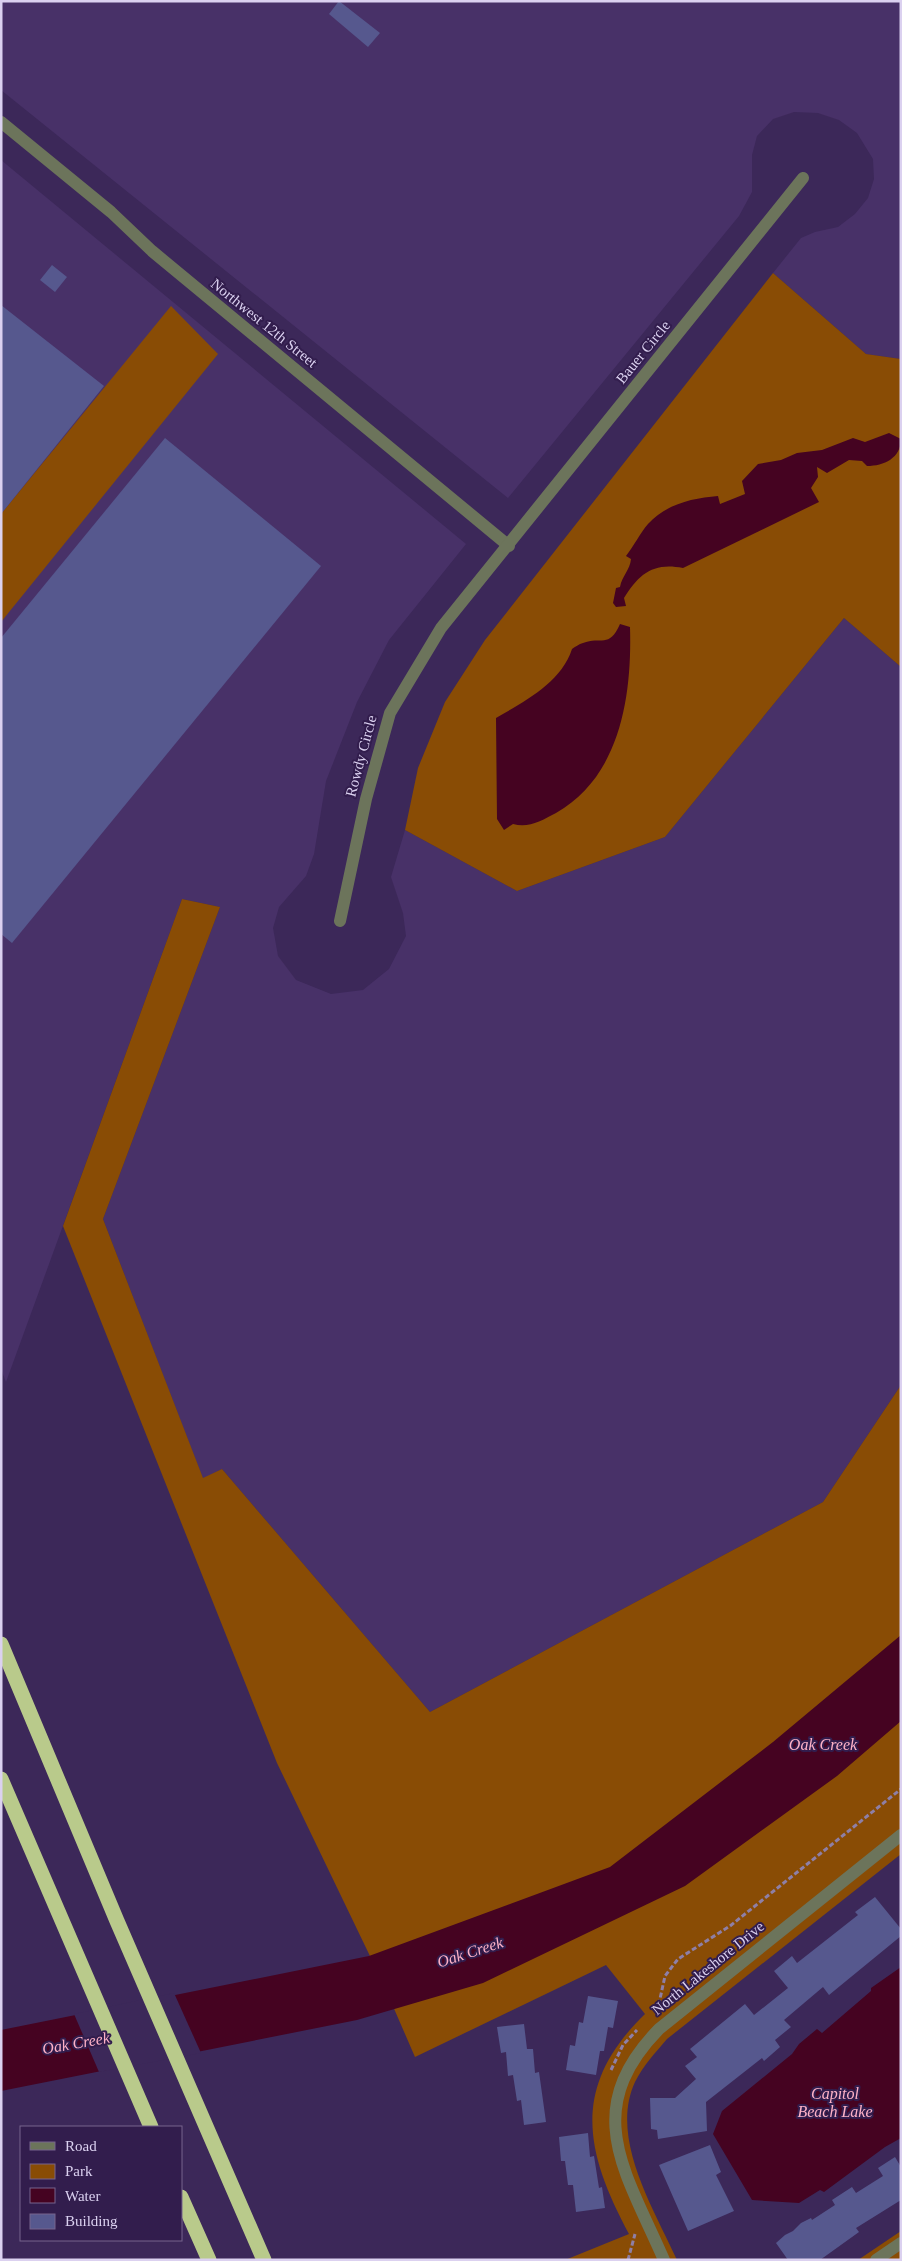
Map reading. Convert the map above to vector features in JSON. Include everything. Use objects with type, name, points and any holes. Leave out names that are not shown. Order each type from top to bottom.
[{"type":"highway","points":[[1,1644],[117,1920],[264,2260]]},
{"type":"highway","points":[[1,1779],[65,1932],[151,2126]]},
{"type":"highway","points":[[182,2199],[209,2260]]},
{"type":"street","name":"Northwest 12th Street","points":[[1,122],[111,212],[152,251],[509,546]]},
{"type":"street","name":"Bauer Circle","points":[[509,546],[803,178]]},
{"type":"street","name":"Rowdy Circle","points":[[340,922],[366,799],[390,713],[441,628],[509,546]]},
{"type":"street","name":"North Lakeshore Drive","points":[[664,2260],[626,2171],[616,2141],[616,2101],[629,2064],[643,2045],[659,2029],[901,1835]]},
{"type":"street","points":[[876,2260],[901,2243]]},
{"type":"shaded area","points":[[1,1],[901,1],[901,359],[866,354],[773,273],[801,238],[815,232],[838,227],[855,214],[868,198],[874,179],[873,159],[857,133],[839,120],[818,113],[794,112],[773,119],[757,136],[752,155],[752,192],[739,216],[508,498],[1,90]]},
{"type":"shaded area","points":[[1,160],[466,544],[389,640],[357,702],[326,781],[314,854],[306,876],[279,907],[273,928],[278,956],[296,980],[331,994],[363,990],[389,969],[406,936],[403,913],[391,877],[405,830],[517,891],[665,837],[844,618],[901,667],[901,1385],[823,1502],[430,1712],[222,1469],[203,1479],[103,1219],[220,907],[182,899],[6,1382],[1,1369]]},
{"type":"green space","points":[[773,273],[866,354],[901,359],[901,667],[844,618],[665,837],[517,891],[405,830],[418,768],[445,702],[485,640]]},
{"type":"green space","points":[[171,306],[218,354],[1,622],[1,514]]},
{"type":"green space","points":[[182,899],[220,907],[103,1219],[203,1478],[222,1469],[430,1712],[823,1502],[901,1385],[901,1854],[667,2039],[638,2076],[628,2104],[627,2126],[631,2149],[647,2196],[677,2260],[565,2260],[629,2234],[602,2174],[595,2146],[592,2120],[596,2093],[605,2067],[621,2041],[645,2014],[606,1965],[415,2057],[382,1981],[277,1763],[63,1226]]},
{"type":"green space","points":[[901,2231],[901,2260],[858,2260]]},
{"type":"water","points":[[889,433],[901,439],[898,451],[890,460],[873,466],[867,466],[862,461],[849,460],[827,473],[817,467],[818,477],[811,488],[819,502],[683,568],[663,567],[648,572],[635,582],[624,598],[626,606],[616,607],[613,603],[616,588],[620,587],[630,563],[631,559],[626,556],[642,531],[663,511],[680,503],[699,498],[718,496],[720,504],[745,494],[742,481],[758,464],[781,460],[797,453],[822,450],[853,438],[865,442]]},
{"type":"water","points":[[620,624],[630,627],[628,680],[625,706],[609,756],[595,778],[578,797],[556,813],[535,823],[513,824],[504,830],[497,819],[496,718],[530,698],[551,681],[560,672],[572,649],[589,641],[604,640],[612,637]]},
{"type":"water","name":"Oak Creek","points":[[901,1635],[901,1721],[837,1776],[685,1886],[483,1983],[357,2020],[1,2091],[1,2030],[369,1956],[610,1867],[773,1742]]},
{"type":"water","name":"Capitol Beach Lake","points":[[901,1967],[901,2138],[885,2147],[824,2192],[820,2190],[799,2203],[752,2200],[713,2134],[722,2111],[792,2054],[799,2044],[817,2029],[822,2033],[871,1991],[871,1988]]},
{"type":"pier","points":[[174,1993],[201,2053],[99,2072],[74,2014]]},
{"type":"building","points":[[339,1],[380,33],[368,47],[329,14]]},
{"type":"building","points":[[52,265],[67,277],[55,292],[40,280]]},
{"type":"building","points":[[1,305],[104,386],[1,514]]},
{"type":"building","points":[[165,438],[321,566],[12,943],[1,934],[1,638]]},
{"type":"building","points":[[875,1897],[901,1929],[901,1936],[829,1995],[823,1987],[784,2020],[791,2027],[775,2040],[780,2047],[764,2061],[762,2058],[706,2102],[707,2131],[658,2139],[657,2130],[651,2129],[650,2098],[675,2098],[696,2079],[685,2066],[697,2057],[690,2049],[745,2004],[754,2015],[788,1988],[774,1971],[792,1956],[797,1963],[858,1915],[855,1912]]},
{"type":"building","points":[[588,1996],[618,2001],[613,2028],[608,2027],[604,2051],[600,2051],[596,2075],[566,2070],[570,2045],[575,2046],[579,2022],[583,2023]]},
{"type":"building","points":[[524,2024],[527,2049],[533,2049],[535,2073],[539,2072],[546,2122],[524,2125],[521,2100],[517,2101],[513,2075],[508,2076],[506,2052],[501,2053],[497,2027]]},
{"type":"building","points":[[588,2133],[590,2157],[594,2156],[599,2188],[602,2187],[605,2208],[576,2212],[573,2185],[568,2185],[565,2161],[561,2161],[559,2137]]},
{"type":"building","points":[[710,2145],[721,2172],[716,2175],[734,2211],[688,2231],[659,2165]]},
{"type":"building","points":[[895,2157],[901,2167],[901,2200],[856,2228],[859,2232],[820,2260],[788,2260],[776,2243],[801,2223],[811,2218],[812,2220],[835,2205],[832,2200],[852,2187],[856,2193],[883,2176],[878,2168]]}]
